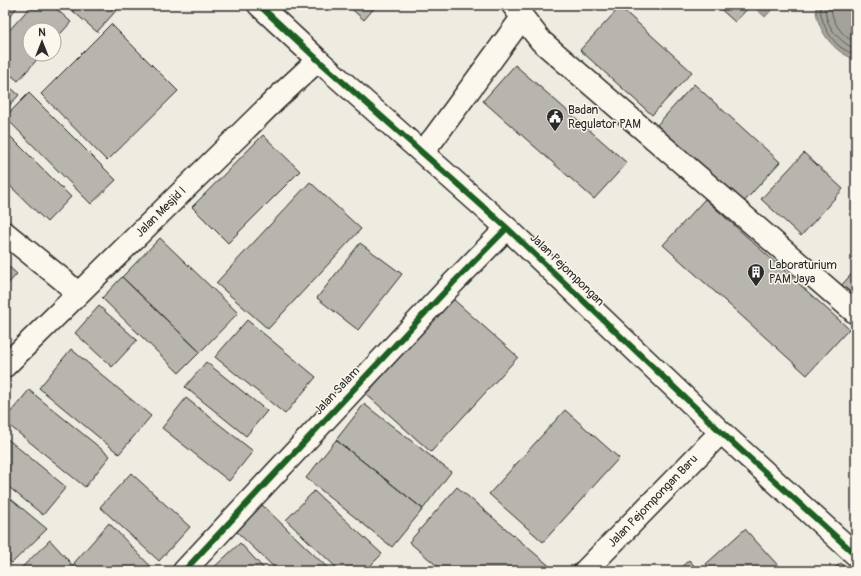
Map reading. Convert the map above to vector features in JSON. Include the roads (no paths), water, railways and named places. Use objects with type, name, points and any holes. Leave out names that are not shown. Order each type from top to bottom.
[{"type":"street","name":"Jalan Pejompongan","points":[[259,5],[318,60],[507,228],[722,432],[856,555]]},
{"type":"street","points":[[422,152],[434,138],[518,12],[541,41],[856,313]]},
{"type":"street","name":"Jalan Mesjid I","points":[[5,366],[276,99],[318,60]]},
{"type":"street","name":"Jalan Salam","points":[[184,571],[453,283],[507,228]]},
{"type":"street","points":[[5,233],[78,294]]},
{"type":"street","name":"Jalan Pejompongan Baru","points":[[586,571],[722,432]]},
{"type":"water","points":[[752,5],[776,5],[765,17]]},
{"type":"water","points":[[816,5],[856,5],[856,60],[841,52],[825,35],[817,17]]},
{"type":"place","name":"Badan Regulator PAM","points":[[555,132]]},
{"type":"place","name":"Laboraturium PAM Jaya","points":[[756,287]]}]
